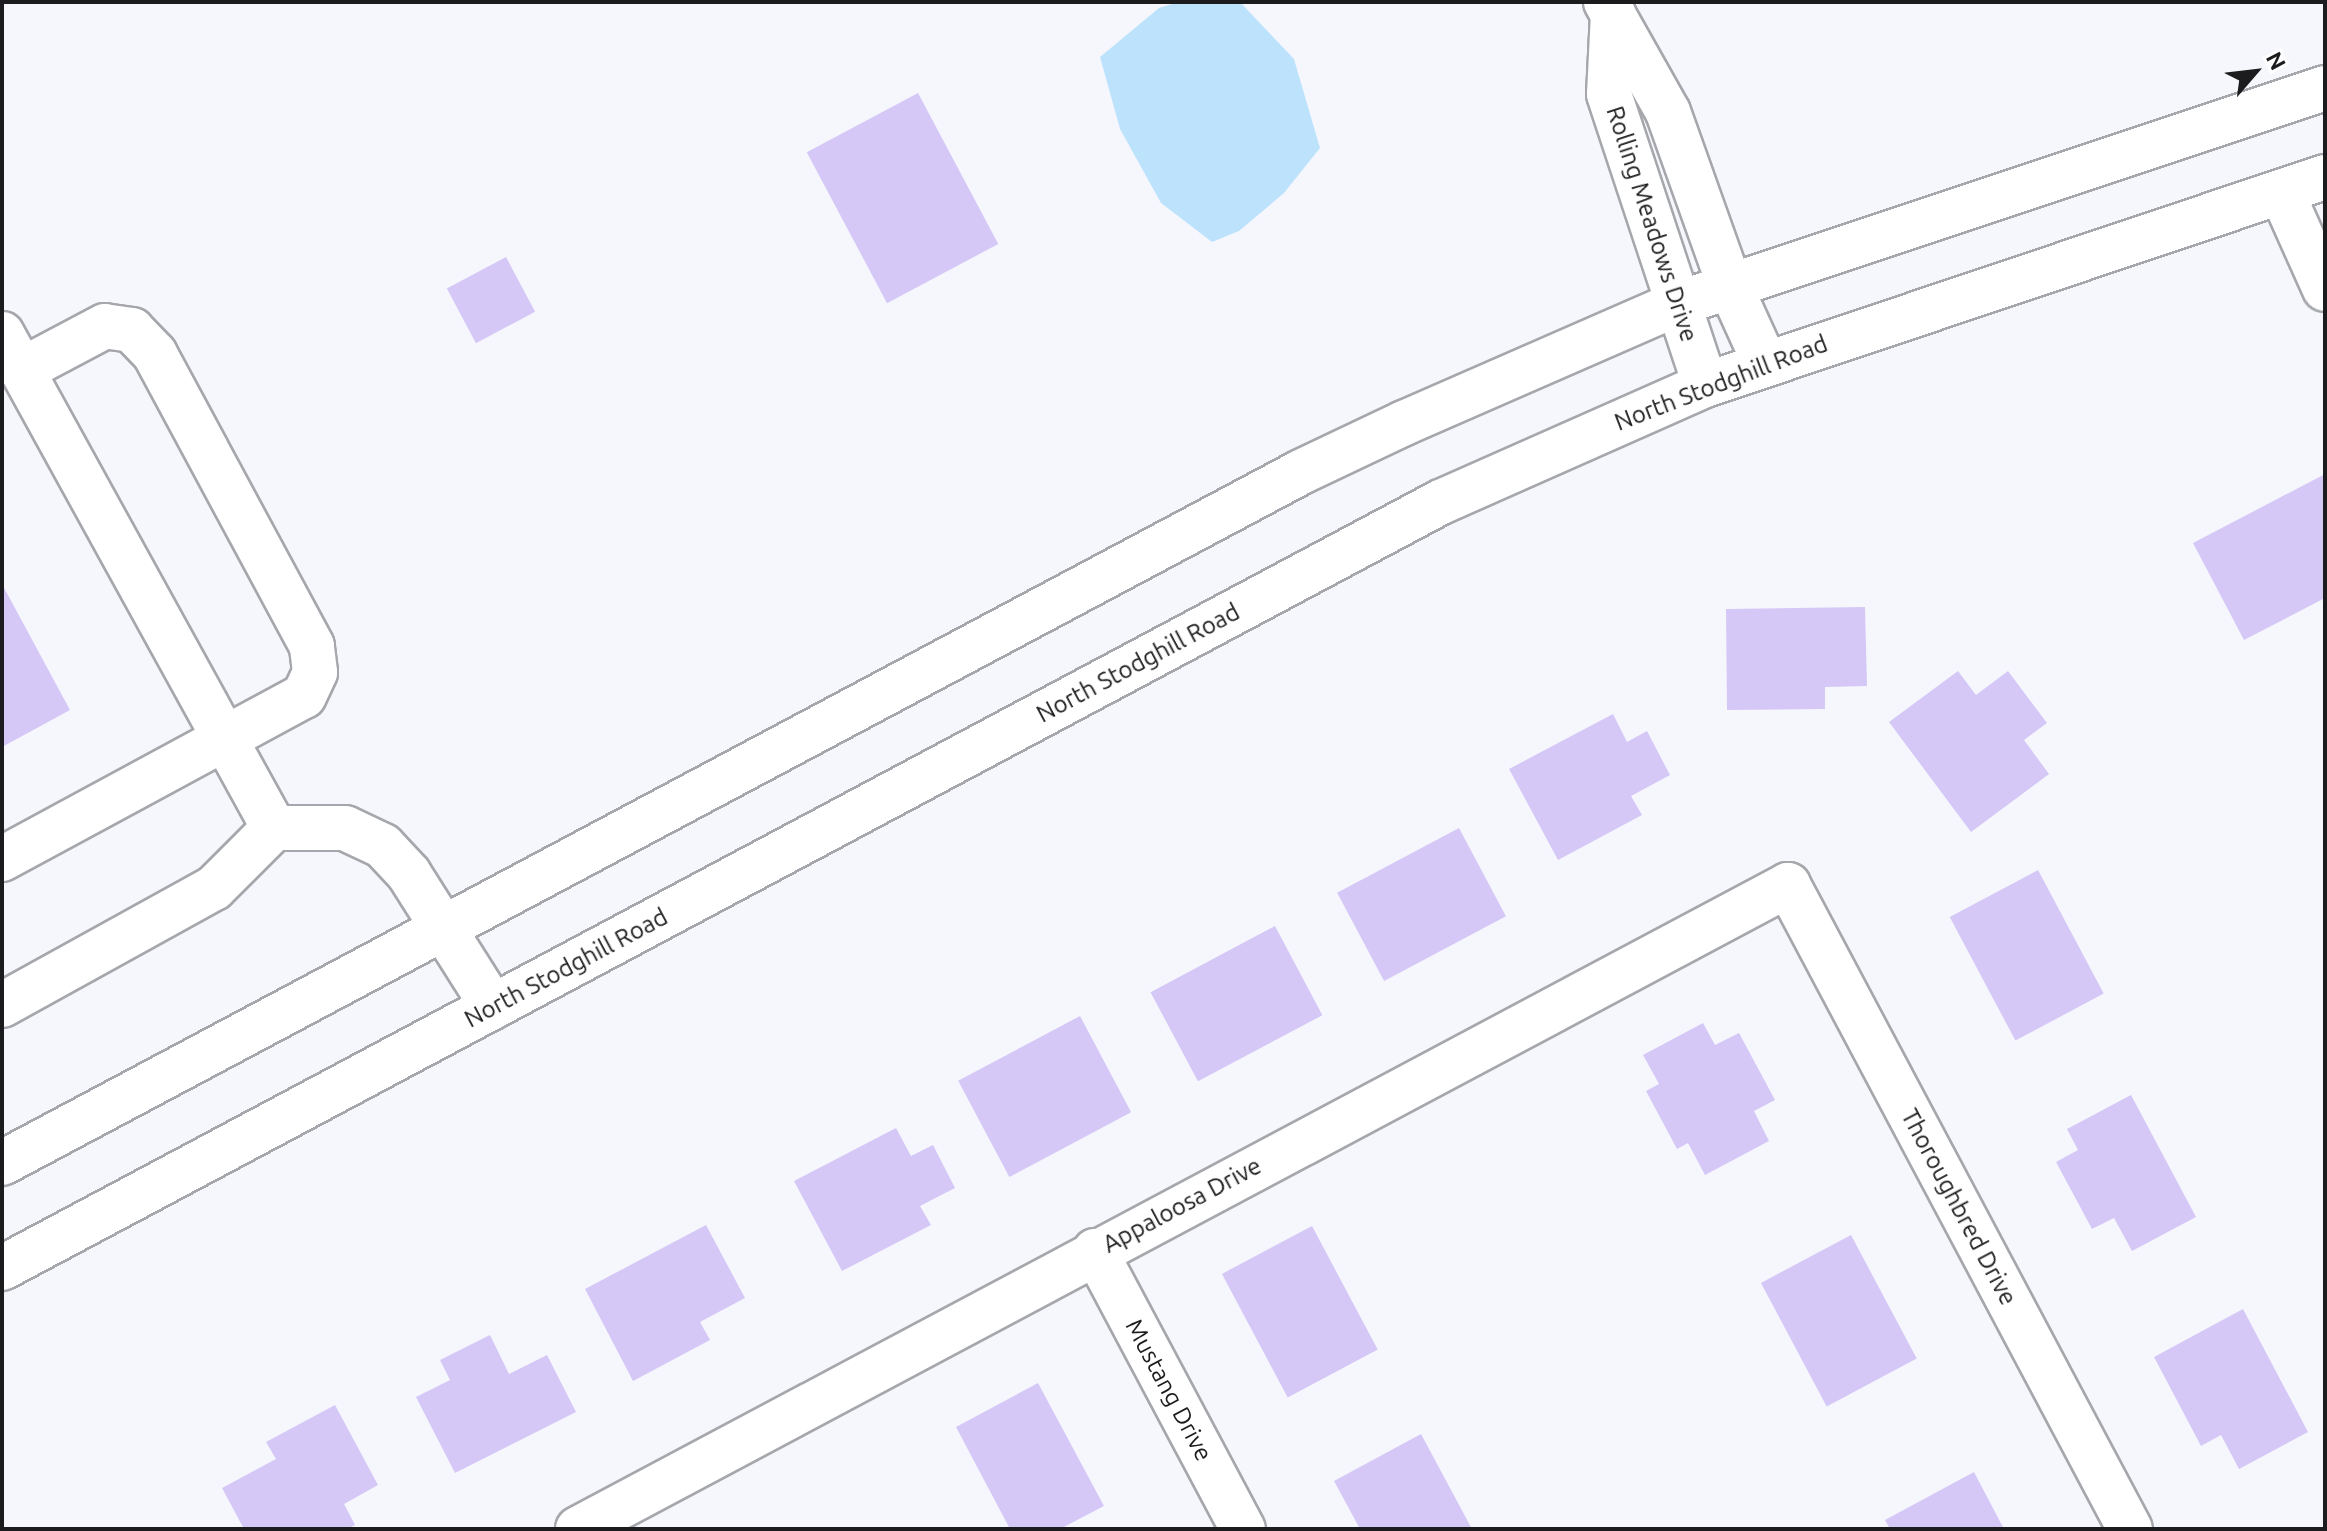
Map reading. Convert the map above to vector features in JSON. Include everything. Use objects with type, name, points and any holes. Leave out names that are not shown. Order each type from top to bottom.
[{"type":"main road","name":"Rolling Meadows Drive","points":[[1610,7],[1668,112],[1730,286],[1765,363]]},
{"type":"main road","name":"Rolling Meadows Drive","points":[[1610,7],[1609,94],[1705,385]]},
{"type":"main road","points":[[2,1163],[1301,472],[1677,304],[2325,88]]},
{"type":"main road","name":"North Stodghill Road","points":[[2,1268],[1441,502],[1705,385],[2325,177]]},
{"type":"main road","points":[[2282,193],[2325,289]]},
{"type":"main road","points":[[2,859],[224,737],[304,696],[315,672],[312,646],[155,354],[132,330],[105,326],[12,352],[224,737],[274,828]]},
{"type":"main road","points":[[2,1005],[214,888],[274,828],[345,828],[383,846],[409,874],[493,1007]]},
{"type":"main road","name":"Appaloosa Drive","points":[[578,1529],[1095,1251],[1788,885]]},
{"type":"main road","name":"Thoroughbred Drive","points":[[1788,885],[2130,1529]]},
{"type":"main road","name":"Mustang Drive","points":[[1095,1251],[1243,1529]]},
{"type":"water","points":[[1178,2],[1240,2],[1294,59],[1320,148],[1284,193],[1239,231],[1212,242],[1161,203],[1120,129],[1100,57],[1159,8]]},
{"type":"building","points":[[918,93],[998,244],[887,303],[807,152]]},
{"type":"building","points":[[506,257],[535,312],[476,343],[447,288]]},
{"type":"building","points":[[2325,474],[2325,598],[2244,640],[2193,543]]},
{"type":"building","points":[[2,584],[70,710],[2,747]]},
{"type":"building","points":[[1865,607],[1867,686],[1825,687],[1825,709],[1727,710],[1726,609]]},
{"type":"building","points":[[1958,671],[1976,695],[2008,671],[2047,723],[2024,740],[2049,774],[1971,832],[1889,722]]},
{"type":"building","points":[[1613,714],[1627,742],[1647,731],[1670,775],[1631,796],[1642,815],[1558,860],[1509,769]]},
{"type":"building","points":[[1459,828],[1506,916],[1384,981],[1337,893]]},
{"type":"building","points":[[2038,870],[2104,994],[2015,1041],[1950,917]]},
{"type":"building","points":[[1275,926],[1322,1015],[1198,1081],[1151,992]]},
{"type":"building","points":[[1080,1016],[1131,1112],[1009,1177],[958,1081]]},
{"type":"building","points":[[1703,1023],[1715,1045],[1739,1033],[1775,1100],[1754,1111],[1769,1141],[1705,1175],[1688,1143],[1677,1149],[1646,1091],[1659,1084],[1643,1055]]},
{"type":"building","points":[[2131,1095],[2196,1217],[2132,1251],[2114,1218],[2092,1229],[2056,1162],[2078,1150],[2067,1129]]},
{"type":"building","points":[[896,1128],[911,1156],[933,1145],[955,1188],[920,1206],[931,1225],[842,1271],[794,1181]]},
{"type":"building","points":[[706,1225],[745,1298],[700,1322],[710,1340],[633,1381],[585,1289]]},
{"type":"building","points":[[1312,1226],[1378,1350],[1288,1397],[1222,1274]]},
{"type":"building","points":[[1851,1235],[1917,1359],[1827,1406],[1761,1283]]},
{"type":"building","points":[[2243,1309],[2308,1432],[2239,1469],[2221,1435],[2201,1446],[2154,1357]]},
{"type":"building","points":[[490,1335],[509,1374],[547,1355],[576,1412],[455,1473],[416,1397],[450,1380],[440,1360]]},
{"type":"building","points":[[1038,1383],[1104,1506],[1060,1529],[1010,1529],[956,1427]]},
{"type":"building","points":[[335,1405],[378,1485],[344,1504],[355,1525],[347,1529],[244,1529],[222,1488],[276,1459],[266,1442]]},
{"type":"building","points":[[1421,1434],[1472,1529],[1360,1529],[1334,1481]]},
{"type":"building","points":[[1974,1472],[2004,1529],[1890,1529],[1885,1520]]}]
